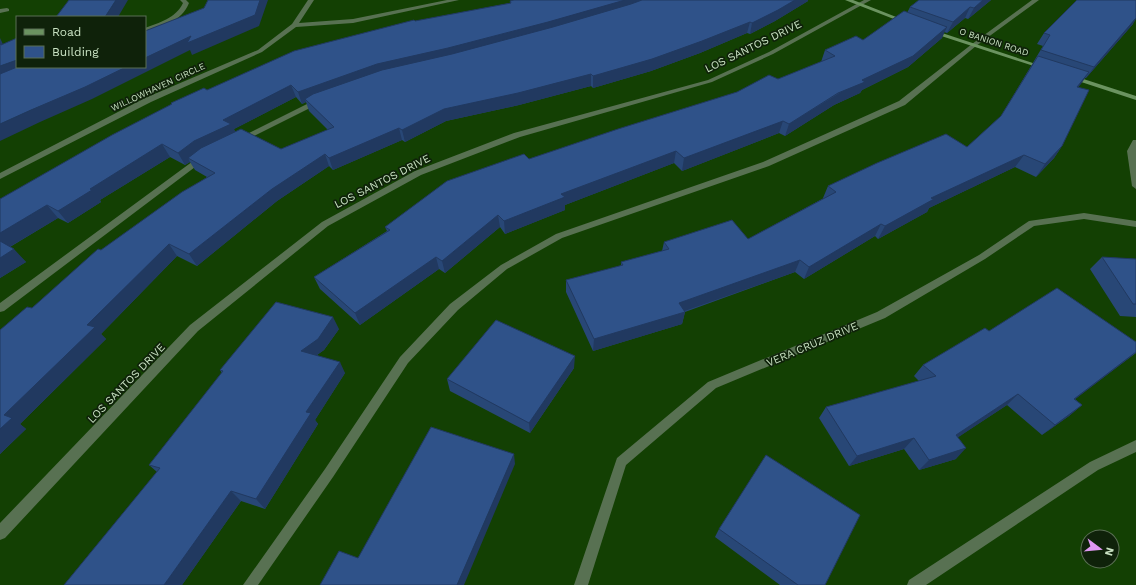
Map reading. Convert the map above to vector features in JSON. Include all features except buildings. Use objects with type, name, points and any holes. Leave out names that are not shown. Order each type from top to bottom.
[{"type":"street","points":[[146,30],[173,18],[184,10],[186,3],[183,0]]},
{"type":"street","name":"WILLOWHAVEN CIRCLE","points":[[0,176],[148,100],[260,51],[294,25],[311,0]]},
{"type":"street","points":[[294,25],[353,21],[456,0]]},
{"type":"street","points":[[848,0],[864,2],[912,24]]},
{"type":"street","points":[[250,585],[329,473],[404,360],[454,307],[504,267],[559,236],[766,164],[902,103],[974,45],[1036,0]]},
{"type":"street","name":"LOS SANTOS DRIVE","points":[[0,533],[194,328],[325,224],[418,174],[517,135],[710,81],[770,53],[864,2]]},
{"type":"street","points":[[0,10],[7,10]]},
{"type":"street","name":"O BANION ROAD","points":[[927,30],[1055,71]]},
{"type":"street","points":[[1062,74],[1136,98]]},
{"type":"street","points":[[231,144],[327,98]]},
{"type":"street","points":[[1136,142],[1131,151],[1136,186]]},
{"type":"street","points":[[0,308],[198,162],[211,154]]},
{"type":"street","name":"VERA CRUZ DRIVE","points":[[581,585],[621,462],[712,385],[881,315],[982,257],[1032,224],[1084,216],[1136,224]]},
{"type":"street","points":[[914,585],[1094,466],[1136,446]]}]
